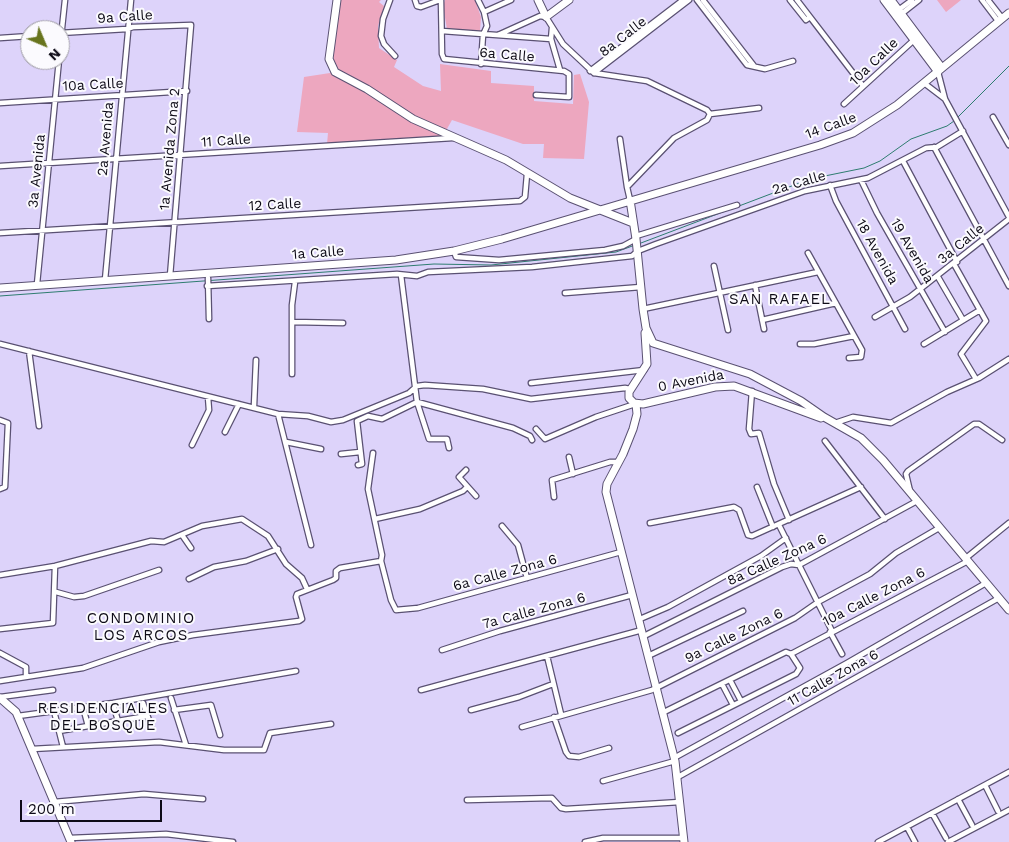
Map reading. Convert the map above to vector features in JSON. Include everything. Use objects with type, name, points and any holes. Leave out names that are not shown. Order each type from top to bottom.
[{"type":"street","points":[[63,20],[65,0]]},
{"type":"street","name":"2a Avenida","points":[[105,280],[131,0]]},
{"type":"street","points":[[337,0],[329,59],[335,72],[413,119],[501,157],[570,198],[634,223]]},
{"type":"street","points":[[390,0],[383,19],[381,36],[384,44],[394,56]]},
{"type":"street","points":[[415,0],[419,6],[440,0],[442,32],[551,39]]},
{"type":"street","points":[[478,0],[484,12],[486,26],[483,35],[481,64]]},
{"type":"street","points":[[484,12],[511,0]]},
{"type":"street","points":[[538,0],[552,28],[563,44],[592,72],[656,84],[701,105],[710,114]]},
{"type":"street","points":[[498,35],[540,16],[546,17],[569,0]]},
{"type":"street","name":"8a Calle","points":[[592,72],[683,0]]},
{"type":"street","name":"8a Calle","points":[[592,72],[689,0]]},
{"type":"street","points":[[697,0],[746,65],[769,69],[793,61]]},
{"type":"street","points":[[704,0],[755,67]]},
{"type":"street","points":[[790,0],[806,20],[810,17]]},
{"type":"street","points":[[797,0],[863,86]]},
{"type":"street","points":[[884,0],[898,13]]},
{"type":"street","points":[[891,0],[898,13],[940,70],[945,99],[1009,218]]},
{"type":"street","points":[[898,13],[912,0]]},
{"type":"street","points":[[898,13],[920,0]]},
{"type":"street","points":[[982,0],[1000,20]]},
{"type":"street","points":[[988,0],[1000,20]]},
{"type":"street","name":"14 Calle","points":[[630,200],[845,136],[878,119],[1009,13]]},
{"type":"street","name":"9a Calle","points":[[70,32],[128,29],[133,27],[191,25]]},
{"type":"street","name":"1a Avenida Zona 2","points":[[170,276],[182,156],[191,25]]},
{"type":"street","points":[[552,28],[551,39],[560,70]]},
{"type":"street","name":"6a Calle","points":[[442,32],[443,58],[449,61],[560,70],[570,74],[569,97],[536,95]]},
{"type":"street","points":[[0,38],[20,37]]},
{"type":"street","name":"10a Calle","points":[[844,104],[916,38]]},
{"type":"street","name":"3a Avenida","points":[[37,284],[58,70]]},
{"type":"street","points":[[924,83],[945,99]]},
{"type":"street","name":"10a Calle","points":[[0,102],[187,91]]},
{"type":"street","points":[[627,187],[674,138],[704,122],[710,114],[759,108]]},
{"type":"street","points":[[993,116],[1009,145]]},
{"type":"street","name":"2a Calle","points":[[208,285],[257,284],[283,280],[295,282],[402,275],[416,276],[428,272],[588,261],[632,256],[638,250],[780,200],[830,185],[861,180],[903,161],[926,148],[934,148],[962,129]]},
{"type":"street","name":"11 Calle","points":[[0,166],[454,138]]},
{"type":"street","points":[[620,139],[630,200]]},
{"type":"street","points":[[934,148],[1009,286]]},
{"type":"street","points":[[903,161],[985,322],[961,354],[976,379]]},
{"type":"street","name":"12 Calle","points":[[0,233],[520,201],[525,197],[527,174]]},
{"type":"street","name":"19 Avenida","points":[[861,180],[877,213],[945,332]]},
{"type":"street","name":"18 Avenida","points":[[830,185],[836,201],[905,329]]},
{"type":"street","name":"1a Calle","points":[[0,288],[396,260],[454,251],[502,239],[630,200]]},
{"type":"street","name":"0 Avenida","points":[[630,200],[642,287],[647,361],[645,370],[630,389]]},
{"type":"street","points":[[454,251],[456,257],[499,260],[606,250],[627,245],[636,239],[738,205]]},
{"type":"street","name":"3a Calle","points":[[875,317],[921,289],[956,263],[1009,218]]},
{"type":"street","points":[[808,253],[863,354],[860,358],[849,358]]},
{"type":"street","points":[[714,266],[728,330]]},
{"type":"street","points":[[643,309],[818,272]]},
{"type":"street","points":[[402,275],[417,386],[417,402],[429,439],[447,439],[449,448]]},
{"type":"street","points":[[938,276],[963,320]]},
{"type":"street","points":[[208,278],[209,319]]},
{"type":"street","points":[[292,374],[292,302],[295,282]]},
{"type":"street","points":[[755,285],[764,329]]},
{"type":"street","points":[[565,293],[642,287]]},
{"type":"street","points":[[762,320],[836,303]]},
{"type":"street","points":[[924,344],[980,310]]},
{"type":"street","points":[[293,322],[343,323]]},
{"type":"street","name":"0 Avenida","points":[[646,328],[651,342],[656,345],[744,372],[802,401],[866,442],[1009,610]]},
{"type":"street","points":[[800,344],[814,344],[854,336]]},
{"type":"street","points":[[0,344],[208,397],[254,406],[278,414],[339,421],[405,394],[417,386],[432,384],[483,389],[530,399],[624,388],[630,389],[629,398],[636,404]]},
{"type":"street","points":[[29,351],[39,426]]},
{"type":"street","points":[[833,422],[853,417],[891,423],[947,392],[976,379],[1009,359]]},
{"type":"street","points":[[254,406],[256,360]]},
{"type":"street","points":[[532,383],[645,370]]},
{"type":"street","name":"0 Avenida","points":[[636,404],[715,386],[734,386],[833,422]]},
{"type":"street","points":[[752,391],[749,429],[751,434],[759,433],[774,484],[789,520]]},
{"type":"street","points":[[192,445],[209,410],[208,397]]},
{"type":"street","points":[[358,464],[362,464],[357,420],[368,416],[382,419],[417,402],[513,428],[530,436],[532,440]]},
{"type":"street","points":[[225,432],[239,404]]},
{"type":"street","points":[[536,429],[545,440],[601,415],[636,404]]},
{"type":"street","points":[[585,842],[603,838],[684,840],[678,776],[640,619],[632,595],[606,492],[607,484],[620,462],[635,422],[636,404]]},
{"type":"street","points":[[278,414],[311,545]]},
{"type":"street","points":[[0,420],[8,423],[5,487],[0,489]]},
{"type":"street","points":[[910,492],[906,476],[908,471],[974,424],[979,424],[1002,440]]},
{"type":"street","points":[[286,442],[321,449]]},
{"type":"street","points":[[825,442],[885,519]]},
{"type":"street","points":[[341,454],[360,452]]},
{"type":"street","points":[[0,681],[83,668],[159,642],[193,634],[300,621],[302,618],[296,596],[307,589],[336,578],[336,572],[340,568],[381,560],[382,555],[368,489],[373,453]]},
{"type":"street","points":[[569,457],[573,474]]},
{"type":"street","points":[[554,497],[552,480],[610,462],[620,462]]},
{"type":"street","points":[[466,470],[459,476],[476,496]]},
{"type":"street","points":[[375,520],[420,509],[463,491],[467,487]]},
{"type":"street","points":[[757,487],[774,527]]},
{"type":"street","points":[[650,523],[737,508],[750,536],[779,525],[861,487]]},
{"type":"street","name":"8a Calle Zona 6","points":[[421,690],[547,656],[643,633],[782,567],[791,564],[799,565],[918,501]]},
{"type":"street","points":[[0,575],[55,566],[151,541],[164,542],[202,526],[242,519],[262,531],[278,549],[286,564],[302,578],[307,589]]},
{"type":"street","name":"10a Calle Zona 6","points":[[662,713],[790,653],[967,560],[1009,522]]},
{"type":"street","points":[[779,525],[842,654]]},
{"type":"street","points":[[502,526],[518,545],[527,578]]},
{"type":"street","name":"9a Calle Zona 6","points":[[522,727],[560,714],[650,691],[789,621],[818,602],[870,574],[896,553],[939,528]]},
{"type":"street","points":[[182,534],[191,548]]},
{"type":"street","points":[[640,619],[676,602],[760,556],[786,538]]},
{"type":"street","points":[[189,579],[214,567],[246,561],[278,549]]},
{"type":"street","name":"6a Calle Zona 6","points":[[381,560],[395,610],[418,608],[621,552]]},
{"type":"street","points":[[0,629],[53,623],[56,592],[55,566]]},
{"type":"street","points":[[56,592],[74,597],[84,596],[159,570]]},
{"type":"street","points":[[603,781],[674,760],[986,583]]},
{"type":"street","name":"7a Calle Zona 6","points":[[442,650],[500,631],[632,595]]},
{"type":"street","name":"11 Calle Zona 6","points":[[678,776],[999,598]]},
{"type":"street","points":[[648,656],[743,611]]},
{"type":"street","points":[[0,653],[26,667],[26,676]]},
{"type":"street","points":[[678,733],[799,672],[799,667],[790,653]]},
{"type":"street","points":[[547,656],[560,714]]},
{"type":"street","points":[[18,716],[296,671]]},
{"type":"street","points":[[730,680],[741,701]]},
{"type":"street","points":[[471,710],[519,697],[553,684]]},
{"type":"street","points":[[722,684],[733,705]]},
{"type":"street","points":[[0,697],[53,690]]},
{"type":"street","points":[[0,697],[10,704],[18,716],[71,840],[166,834],[234,842]]},
{"type":"street","points":[[171,698],[186,745]]},
{"type":"street","points":[[143,703],[150,726]]},
{"type":"street","points":[[174,710],[211,705],[220,735]]},
{"type":"street","points":[[114,707],[118,721]]},
{"type":"street","points":[[54,711],[63,746]]},
{"type":"street","points":[[84,711],[88,726]]},
{"type":"street","points":[[59,731],[147,716]]},
{"type":"street","points":[[554,717],[569,756],[579,757],[609,748]]},
{"type":"street","points":[[32,749],[159,742],[224,750],[264,750],[270,732],[330,724]]},
{"type":"street","points":[[880,841],[1009,772]]},
{"type":"street","points":[[984,786],[998,812]]},
{"type":"street","points":[[54,802],[144,794],[204,799]]},
{"type":"street","points":[[467,800],[552,798],[565,809],[680,802]]},
{"type":"street","points":[[958,799],[972,825]]},
{"type":"street","points":[[932,813],[947,840],[1009,810]]},
{"type":"street","points":[[907,827],[915,842]]},
{"type":"shaded area","points":[[341,0],[381,0],[379,2],[384,6],[378,26],[379,48],[397,60],[394,67],[423,86],[441,91],[440,64],[491,71],[491,83],[534,86],[534,101],[573,104],[574,75],[580,74],[589,102],[584,159],[543,158],[544,144],[523,144],[452,120],[443,136],[371,142],[327,144],[328,133],[297,132],[304,77],[330,73],[335,68],[333,55]]},
{"type":"shaded area","points":[[445,0],[475,0],[481,17],[480,31],[447,29],[443,6]]},
{"type":"shaded area","points":[[937,0],[961,0],[946,12]]},
{"type":"waterway","points":[[957,118],[1009,66]]},
{"type":"waterway","points":[[739,206],[810,179],[864,168],[880,161],[911,139],[947,126],[954,121]]},
{"type":"waterway","points":[[641,243],[728,210]]},
{"type":"waterway","points":[[0,296],[434,264],[491,265],[616,252],[635,245]]},
{"type":"district","name":"SAN RAFAEL","points":[[780,300]]},
{"type":"district","name":"CONDOMINIO LOS ARCOS","points":[[141,628]]},
{"type":"district","name":"RESIDENCIALES DEL BOSQUE","points":[[103,718]]}]
